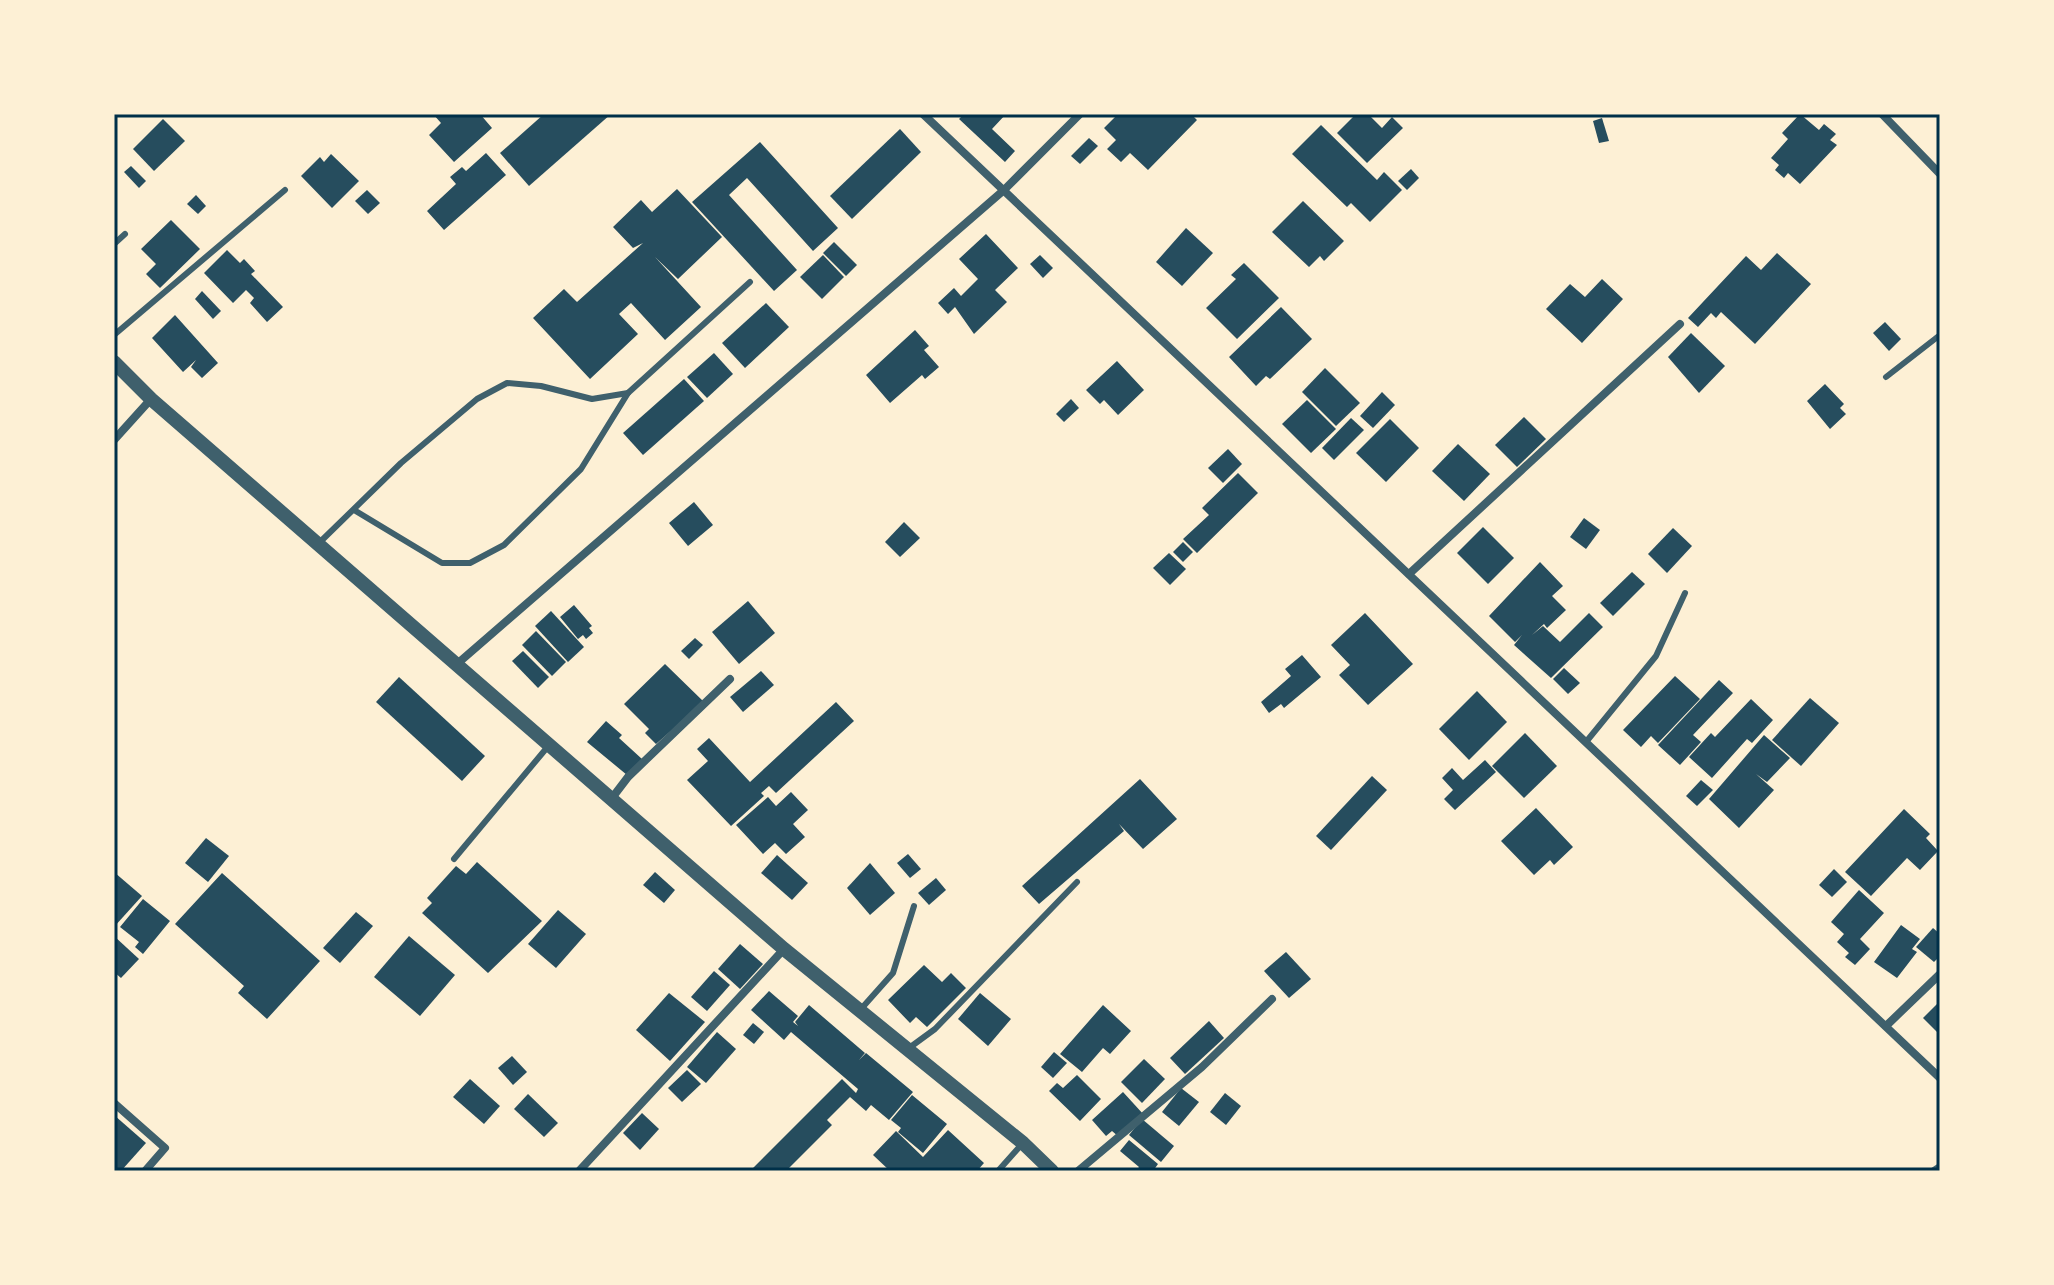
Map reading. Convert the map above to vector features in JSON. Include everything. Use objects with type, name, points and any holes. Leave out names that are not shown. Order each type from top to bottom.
[{"type":"street","points":[[923,114],[1940,1078]]},
{"type":"street","points":[[457,664],[1004,190],[1080,114]]},
{"type":"street","points":[[1882,114],[1940,174]]},
{"type":"street","points":[[1409,574],[1680,324]]},
{"type":"street","points":[[114,362],[151,399],[784,949],[1023,1143],[1052,1171]]},
{"type":"street","points":[[114,440],[151,399]]},
{"type":"street","points":[[612,798],[628,777],[730,679]]},
{"type":"street","points":[[579,1171],[784,949]]},
{"type":"street","points":[[1886,1026],[1940,974]]},
{"type":"street","points":[[1078,1171],[1202,1067],[1272,999]]},
{"type":"street","points":[[114,1103],[165,1148],[145,1171]]},
{"type":"street","points":[[1934,1171],[1940,1167]]},
{"type":"lane","points":[[114,335],[285,190]]},
{"type":"lane","points":[[114,244],[125,234]]},
{"type":"lane","points":[[354,510],[442,563],[470,563],[504,545],[581,469],[628,393],[750,282]]},
{"type":"lane","points":[[1886,377],[1940,335]]},
{"type":"lane","points":[[319,543],[401,463],[477,399],[507,383],[541,386],[592,399],[628,393]]},
{"type":"lane","points":[[1586,742],[1656,656],[1685,593]]},
{"type":"lane","points":[[454,859],[550,744]]},
{"type":"lane","points":[[906,1050],[935,1029],[1077,882]]},
{"type":"lane","points":[[859,1011],[893,973],[914,906]]},
{"type":"lane","points":[[998,1171],[1023,1143]]},
{"type":"building","points":[[433,114],[480,114],[492,128],[454,162],[429,135],[441,123]]},
{"type":"building","points":[[544,114],[611,114],[529,186],[500,153]]},
{"type":"building","points":[[964,114],[1006,114],[992,129],[1015,151],[1005,162],[959,119]]},
{"type":"building","points":[[1118,114],[1191,114],[1197,120],[1148,170],[1130,153],[1121,162],[1107,149],[1116,140],[1104,128]]},
{"type":"building","points":[[1356,114],[1368,114],[1382,128],[1392,117],[1403,128],[1367,163],[1337,133]]},
{"type":"building","points":[[1800,114],[1819,130],[1824,124],[1836,134],[1830,140],[1837,145],[1800,184],[1788,173],[1784,178],[1775,170],[1779,165],[1771,158],[1788,139],[1782,133]]},
{"type":"building","points":[[1602,118],[1609,141],[1599,143],[1593,121]]},
{"type":"building","points":[[163,119],[185,141],[154,171],[133,149]]},
{"type":"building","points":[[1321,125],[1377,180],[1384,172],[1402,190],[1370,222],[1351,203],[1347,207],[1292,154]]},
{"type":"building","points":[[900,129],[921,152],[852,219],[830,196]]},
{"type":"building","points":[[1089,138],[1098,146],[1080,164],[1071,156]]},
{"type":"building","points":[[760,142],[838,228],[813,251],[747,178],[729,195],[797,270],[774,291],[692,202]]},
{"type":"building","points":[[486,153],[506,175],[444,230],[427,211],[456,184],[450,177],[462,167],[466,171]]},
{"type":"building","points":[[331,154],[359,181],[332,208],[301,176],[320,157],[324,162]]},
{"type":"building","points":[[131,166],[146,181],[139,188],[124,172]]},
{"type":"building","points":[[1411,169],[1419,178],[1407,190],[1398,181]]},
{"type":"building","points":[[677,189],[722,237],[678,279],[655,257],[701,307],[665,340],[631,303],[619,314],[638,334],[590,379],[533,318],[564,289],[577,302],[643,243],[633,248],[613,227],[641,200],[652,212]]},
{"type":"building","points":[[367,190],[380,203],[368,214],[355,201]]},
{"type":"building","points":[[196,195],[206,206],[198,214],[187,204]]},
{"type":"building","points":[[1303,201],[1344,241],[1324,261],[1320,256],[1309,267],[1272,232]]},
{"type":"building","points":[[171,220],[200,249],[160,288],[146,274],[156,264],[141,249]]},
{"type":"building","points":[[1186,228],[1213,253],[1182,286],[1156,262]]},
{"type":"building","points":[[986,234],[1018,268],[995,290],[1007,302],[974,334],[955,307],[948,314],[938,303],[954,288],[961,296],[978,279],[959,259]]},
{"type":"building","points":[[834,242],[857,265],[846,276],[823,253]]},
{"type":"building","points":[[227,250],[240,263],[244,259],[255,271],[251,274],[283,307],[267,322],[250,303],[254,298],[246,290],[233,303],[204,273]]},
{"type":"building","points":[[1777,253],[1811,284],[1755,344],[1721,312],[1716,318],[1711,313],[1698,327],[1688,318],[1746,256],[1761,270]]},
{"type":"building","points":[[823,255],[844,277],[822,299],[800,277]]},
{"type":"building","points":[[1040,255],[1053,268],[1043,278],[1030,264]]},
{"type":"building","points":[[1244,263],[1279,298],[1237,339],[1206,308],[1236,279],[1231,275]]},
{"type":"building","points":[[1602,279],[1623,299],[1582,343],[1546,309],[1570,284],[1585,297]]},
{"type":"building","points":[[202,291],[221,311],[213,319],[195,299]]},
{"type":"building","points":[[766,303],[789,327],[745,368],[722,343]]},
{"type":"building","points":[[1281,307],[1312,339],[1270,379],[1266,376],[1256,386],[1229,357]]},
{"type":"building","points":[[175,315],[218,363],[202,378],[191,367],[196,360],[183,372],[152,338]]},
{"type":"building","points":[[1885,322],[1901,339],[1889,351],[1873,333]]},
{"type":"building","points":[[915,330],[929,346],[924,350],[939,367],[925,379],[922,375],[890,403],[866,375]]},
{"type":"building","points":[[1691,333],[1725,366],[1699,393],[1668,357]]},
{"type":"building","points":[[714,353],[733,374],[707,398],[687,377]]},
{"type":"building","points":[[1117,361],[1144,390],[1118,415],[1104,400],[1100,404],[1086,390]]},
{"type":"building","points":[[1325,368],[1360,403],[1336,426],[1302,392]]},
{"type":"building","points":[[684,379],[704,401],[643,455],[623,433]]},
{"type":"building","points":[[1825,384],[1844,404],[1840,408],[1846,414],[1830,429],[1807,401]]},
{"type":"building","points":[[1382,392],[1395,405],[1373,428],[1360,416]]},
{"type":"building","points":[[1071,399],[1079,408],[1064,422],[1056,414]]},
{"type":"building","points":[[1307,400],[1336,429],[1311,453],[1282,424]]},
{"type":"building","points":[[1524,417],[1546,439],[1517,467],[1495,445]]},
{"type":"building","points":[[1351,418],[1364,430],[1334,460],[1322,448]]},
{"type":"building","points":[[1390,419],[1419,448],[1386,482],[1356,453]]},
{"type":"building","points":[[1458,444],[1490,474],[1464,501],[1432,471]]},
{"type":"building","points":[[1228,449],[1242,464],[1223,483],[1208,468]]},
{"type":"building","points":[[1238,473],[1258,493],[1197,553],[1183,539],[1209,515],[1202,508]]},
{"type":"building","points":[[694,502],[713,525],[688,546],[669,523]]},
{"type":"building","points":[[1584,518],[1600,530],[1586,549],[1570,537]]},
{"type":"building","points":[[904,522],[920,538],[900,557],[885,542]]},
{"type":"building","points":[[1483,527],[1514,558],[1488,584],[1457,553]]},
{"type":"building","points":[[1673,528],[1692,546],[1667,573],[1648,554]]},
{"type":"building","points":[[1183,542],[1193,552],[1183,562],[1173,552]]},
{"type":"building","points":[[1169,553],[1186,569],[1170,585],[1153,568]]},
{"type":"building","points":[[1540,562],[1563,586],[1552,596],[1566,610],[1547,628],[1544,624],[1532,635],[1543,626],[1560,642],[1589,613],[1603,627],[1551,678],[1514,645],[1522,635],[1515,642],[1489,616]]},
{"type":"building","points":[[1632,572],[1645,584],[1613,616],[1600,603]]},
{"type":"building","points":[[748,601],[775,633],[739,664],[712,632]]},
{"type":"building","points":[[574,605],[592,626],[589,628],[593,633],[586,639],[583,635],[578,639],[560,617]]},
{"type":"building","points":[[551,611],[584,647],[568,662],[535,626]]},
{"type":"building","points":[[1365,613],[1413,664],[1368,705],[1339,675],[1350,665],[1331,645]]},
{"type":"building","points":[[536,631],[566,662],[552,676],[522,645]]},
{"type":"building","points":[[695,638],[703,645],[689,659],[681,651]]},
{"type":"building","points":[[523,651],[549,677],[538,688],[512,661]]},
{"type":"building","points":[[1302,655],[1321,677],[1284,708],[1281,704],[1269,713],[1261,702],[1291,676],[1285,669]]},
{"type":"building","points":[[665,664],[704,702],[656,744],[645,733],[649,729],[624,704]]},
{"type":"building","points":[[1564,668],[1580,683],[1568,694],[1553,679]]},
{"type":"building","points":[[761,671],[774,685],[743,712],[730,697]]},
{"type":"building","points":[[1675,676],[1700,699],[1658,743],[1651,736],[1641,747],[1623,730]]},
{"type":"building","points":[[399,677],[485,756],[462,781],[376,702]]},
{"type":"building","points":[[1719,680],[1733,693],[1693,735],[1701,742],[1680,765],[1658,745]]},
{"type":"building","points":[[1477,691],[1507,722],[1469,760],[1439,729]]},
{"type":"building","points":[[1810,698],[1839,723],[1801,766],[1772,740]]},
{"type":"building","points":[[1751,699],[1773,720],[1752,743],[1747,739],[1712,778],[1689,757],[1711,733],[1715,737]]},
{"type":"building","points":[[836,702],[854,721],[776,793],[769,786],[761,793],[764,796],[731,826],[687,780],[708,761],[697,749],[709,738],[750,782]]},
{"type":"building","points":[[606,721],[642,759],[627,775],[587,742]]},
{"type":"building","points":[[1525,733],[1557,766],[1524,798],[1492,766]]},
{"type":"building","points":[[1764,735],[1790,758],[1767,782],[1756,774],[1774,790],[1739,828],[1709,799]]},
{"type":"building","points":[[1485,760],[1496,772],[1455,810],[1444,799],[1453,790],[1442,778],[1452,768],[1463,780]]},
{"type":"building","points":[[1372,776],[1387,790],[1331,850],[1316,836]]},
{"type":"building","points":[[1140,779],[1177,819],[1143,849],[1119,824],[1124,831],[1039,904],[1022,886]]},
{"type":"building","points":[[1701,780],[1713,790],[1697,806],[1686,796]]},
{"type":"building","points":[[791,792],[808,810],[793,824],[805,837],[786,854],[775,843],[763,854],[736,825],[768,797],[776,806]]},
{"type":"building","points":[[1536,808],[1573,847],[1554,865],[1550,860],[1534,875],[1501,841]]},
{"type":"building","points":[[1904,809],[1930,834],[1926,838],[1938,851],[1920,870],[1907,858],[1871,896],[1845,872]]},
{"type":"building","points":[[206,838],[229,856],[208,882],[185,863]]},
{"type":"building","points":[[908,854],[921,869],[910,878],[897,863]]},
{"type":"building","points":[[777,855],[808,883],[792,900],[761,873]]},
{"type":"building","points":[[477,862],[542,921],[488,973],[422,913],[432,903],[427,898],[456,866],[466,874]]},
{"type":"building","points":[[870,863],[895,893],[870,915],[847,888]]},
{"type":"building","points":[[1834,869],[1847,882],[1832,897],[1819,885]]},
{"type":"building","points":[[114,872],[142,896],[114,927]]},
{"type":"building","points":[[655,872],[675,890],[664,903],[643,885]]},
{"type":"building","points":[[222,873],[320,961],[267,1019],[238,993],[244,986],[175,924]]},
{"type":"building","points":[[936,878],[946,890],[929,905],[918,893]]},
{"type":"building","points":[[1859,890],[1884,913],[1860,939],[1870,949],[1855,965],[1845,957],[1849,953],[1837,942],[1844,934],[1831,922]]},
{"type":"building","points":[[143,899],[170,921],[143,954],[135,947],[139,942],[120,927]]},
{"type":"building","points":[[558,910],[586,934],[556,968],[528,944]]},
{"type":"building","points":[[356,912],[373,926],[340,963],[323,948]]},
{"type":"building","points":[[1901,925],[1920,939],[1912,949],[1917,952],[1897,978],[1874,962]]},
{"type":"building","points":[[1933,928],[1940,934],[1940,956],[1934,962],[1916,947]]},
{"type":"building","points":[[114,936],[139,959],[121,978],[114,972]]},
{"type":"building","points":[[409,936],[455,975],[420,1016],[374,977]]},
{"type":"building","points":[[740,944],[763,964],[740,989],[718,969]]},
{"type":"building","points":[[1286,952],[1311,979],[1289,998],[1264,971]]},
{"type":"building","points":[[924,965],[942,982],[951,973],[966,988],[927,1027],[916,1017],[910,1023],[888,1000]]},
{"type":"building","points":[[714,971],[730,985],[707,1011],[691,997]]},
{"type":"building","points":[[769,991],[798,1016],[793,1022],[798,1026],[795,1022],[809,1005],[865,1053],[859,1060],[866,1053],[913,1092],[889,1120],[871,1105],[866,1111],[850,1097],[827,1120],[832,1125],[786,1171],[750,1171],[842,1079],[856,1093],[858,1089],[791,1032],[784,1040],[751,1010]]},
{"type":"building","points":[[669,993],[705,1022],[670,1061],[636,1030]]},
{"type":"building","points":[[980,993],[1011,1019],[988,1046],[958,1019]]},
{"type":"building","points":[[1940,1001],[1940,1035],[1923,1018]]},
{"type":"building","points":[[1103,1005],[1131,1031],[1110,1054],[1103,1048],[1082,1072],[1060,1054]]},
{"type":"building","points":[[1209,1021],[1224,1038],[1185,1074],[1170,1058]]},
{"type":"building","points":[[753,1023],[764,1032],[754,1044],[743,1035]]},
{"type":"building","points":[[717,1032],[736,1049],[706,1083],[687,1067]]},
{"type":"building","points":[[1054,1052],[1067,1063],[1053,1078],[1041,1067]]},
{"type":"building","points":[[512,1056],[527,1072],[513,1085],[498,1068]]},
{"type":"building","points":[[1144,1059],[1165,1079],[1142,1103],[1121,1082]]},
{"type":"building","points":[[687,1070],[701,1084],[682,1102],[668,1088]]},
{"type":"building","points":[[1077,1075],[1101,1099],[1080,1121],[1049,1091],[1057,1083],[1063,1088]]},
{"type":"building","points":[[470,1079],[500,1106],[484,1124],[453,1097]]},
{"type":"building","points":[[1181,1088],[1199,1102],[1179,1126],[1162,1112]]},
{"type":"building","points":[[1123,1092],[1144,1115],[1119,1137],[1112,1131],[1106,1136],[1092,1120]]},
{"type":"building","points":[[1225,1093],[1241,1106],[1226,1125],[1210,1112]]},
{"type":"building","points":[[528,1094],[558,1123],[544,1137],[514,1109]]},
{"type":"building","points":[[912,1095],[947,1124],[923,1153],[898,1132],[901,1128],[891,1120]]},
{"type":"building","points":[[642,1113],[659,1129],[640,1150],[623,1133]]},
{"type":"building","points":[[114,1115],[146,1143],[121,1171],[114,1171]]},
{"type":"building","points":[[1142,1119],[1174,1146],[1161,1162],[1129,1135]]},
{"type":"building","points":[[948,1130],[984,1163],[977,1171],[890,1171],[873,1155],[896,1131],[923,1157]]},
{"type":"building","points":[[1129,1140],[1158,1164],[1153,1171],[1136,1171],[1139,1167],[1120,1151]]}]
